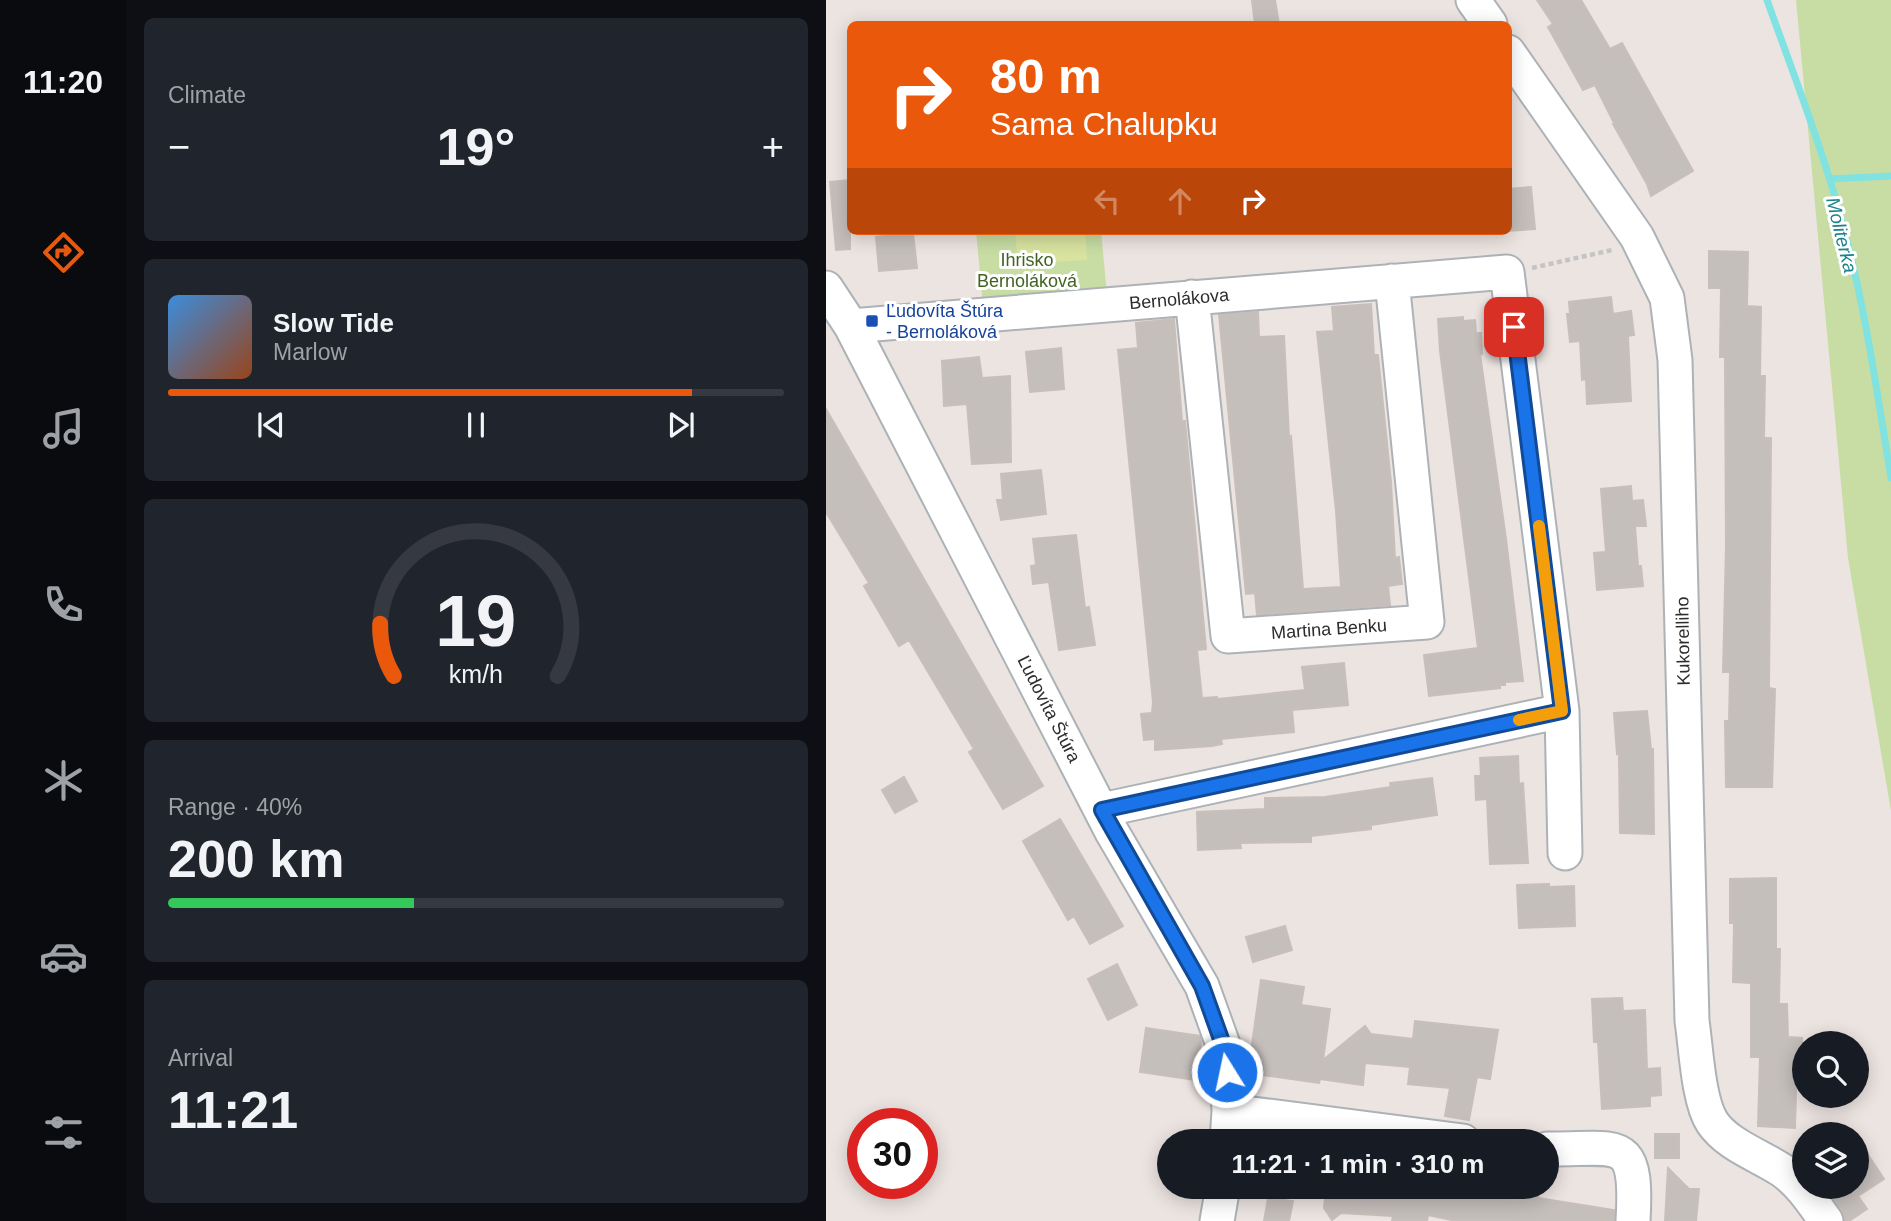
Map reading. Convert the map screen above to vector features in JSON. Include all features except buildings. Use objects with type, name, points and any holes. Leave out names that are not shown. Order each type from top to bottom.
[{"type":"street","points":[[1473,0],[1488,21]]},
{"type":"street","name":"Kukorelliho","points":[[1512,58],[1637,237],[1667,298],[1675,360],[1692,1021],[1706,1110],[1721,1132],[1796,1182],[1826,1221]]},
{"type":"street","points":[[1507,272],[1562,711],[1565,853]]},
{"type":"street","name":"Bernolákova","points":[[852,326],[1507,272]]},
{"type":"street","name":"Martina Benku","points":[[1192,297],[1228,636],[1427,622],[1392,281]]},
{"type":"street","name":"Ľudovíta Štúra","points":[[826,288],[852,326],[1102,810],[1202,986],[1226,1053],[1228,1126]]},
{"type":"street","points":[[1102,810],[1562,711]]},
{"type":"street","points":[[1228,1126],[1275,1129]]},
{"type":"street","points":[[1559,1149],[1607,1148],[1622,1153],[1634,1176],[1633,1221]]},
{"type":"street","points":[[1217,1221],[1221,1199]]},
{"type":"path","points":[[1507,272],[1549,266],[1615,249],[1637,237]]},
{"type":"green space","points":[[1796,0],[1891,0],[1891,811],[1848,558]]},
{"type":"green space","name":"Ihrisko Bernoláková","points":[[976,235],[1101,235],[1108,305],[984,315]]},
{"type":"green space","points":[[1015,235],[1085,235],[1087,260],[1018,264]]},
{"type":"waterway","name":"Moliterka","points":[[1767,0],[1826,166],[1850,253],[1870,349],[1891,478]]},
{"type":"waterway","points":[[1830,179],[1891,176]]},
{"type":"slow traffic","points":[[1519,720],[1562,711],[1539,526]]},
{"type":"place","name":"Ľudovíta Štúra - Bernoláková","points":[[872,321]]},
{"type":"route","points":[[1227,1072],[1226,1053],[1202,986],[1112,832],[1102,810],[1562,711],[1514,327]]}]
